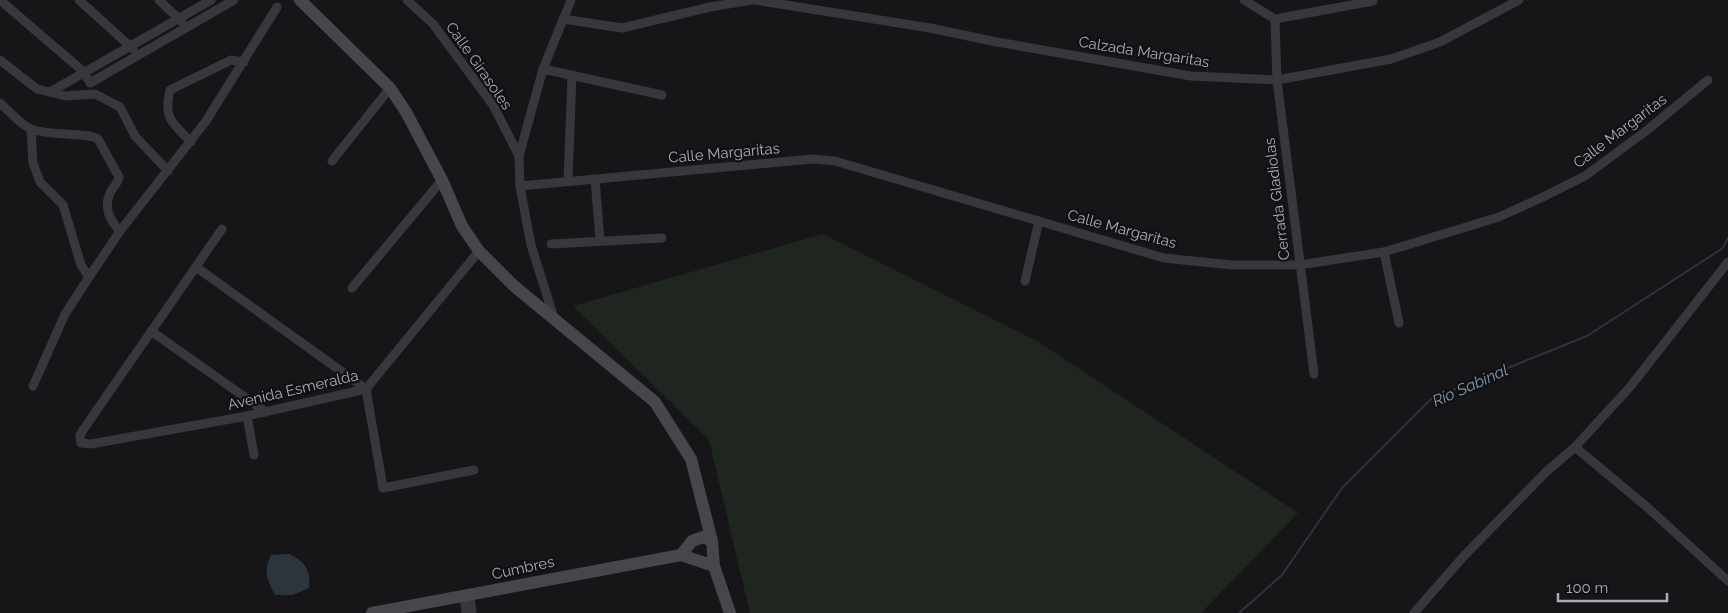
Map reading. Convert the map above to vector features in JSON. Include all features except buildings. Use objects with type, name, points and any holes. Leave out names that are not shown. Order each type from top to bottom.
[{"type":"street","points":[[0,0],[85,73],[95,94]]},
{"type":"street","points":[[79,0],[131,46],[138,55]]},
{"type":"street","points":[[158,0],[179,18],[186,28]]},
{"type":"street","points":[[50,92],[211,0]]},
{"type":"street","points":[[90,83],[233,0]]},
{"type":"street","points":[[300,0],[390,88],[406,112],[442,180],[462,226],[478,251],[514,286],[655,402],[691,459],[712,541],[714,566],[730,613]]},
{"type":"street","name":"Calle Girasoles","points":[[407,0],[433,24],[493,105],[518,156]]},
{"type":"street","name":"Calzada Margaritas","points":[[563,19],[622,28],[710,7],[753,0],[930,28],[997,42],[1191,76],[1277,80],[1391,59],[1440,42],[1519,0]]},
{"type":"street","points":[[1244,0],[1275,19],[1373,2]]},
{"type":"street","points":[[554,318],[531,245],[520,186],[518,156],[543,69],[570,1]]},
{"type":"street","points":[[33,386],[65,314],[120,231],[191,142],[244,62],[277,7]]},
{"type":"street","name":"Cerrada Gladiolas","points":[[1275,19],[1277,80],[1314,374]]},
{"type":"street","points":[[0,60],[37,89],[66,96],[95,94],[120,107],[135,136],[168,171]]},
{"type":"street","points":[[191,142],[168,118],[170,90],[231,60],[244,62]]},
{"type":"street","points":[[543,69],[662,95]]},
{"type":"street","points":[[568,182],[572,75]]},
{"type":"street","name":"Calle Margaritas","points":[[520,186],[813,159],[835,161],[1164,258],[1232,265],[1299,265],[1384,252],[1499,216],[1585,176],[1646,131],[1708,80]]},
{"type":"street","points":[[332,161],[390,88]]},
{"type":"street","points":[[0,104],[31,129],[70,136],[90,135],[98,139],[119,177],[110,193],[107,205],[112,222],[120,231]]},
{"type":"street","points":[[31,129],[32,163],[40,182],[63,205],[81,265],[89,277]]},
{"type":"street","points":[[595,179],[600,240]]},
{"type":"street","points":[[352,288],[442,180]]},
{"type":"street","points":[[1025,281],[1040,221]]},
{"type":"street","points":[[222,229],[151,331],[266,412]]},
{"type":"street","points":[[551,244],[662,238]]},
{"type":"street","name":"Avenida Esmeralda","points":[[151,331],[80,434],[81,443],[91,444],[247,416],[366,389],[478,251]]},
{"type":"street","points":[[1384,252],[1399,323]]},
{"type":"street","points":[[1414,613],[1463,557],[1546,472],[1575,447],[1630,387],[1728,262]]},
{"type":"street","points":[[196,267],[366,389],[383,488],[474,470]]},
{"type":"street","points":[[247,416],[254,455]]},
{"type":"street","points":[[1575,447],[1647,507],[1728,581]]},
{"type":"street","points":[[681,555],[697,538],[703,536],[712,541]]},
{"type":"street","name":"Cumbres","points":[[372,613],[467,597],[584,572],[681,555],[714,566]]},
{"type":"street","points":[[467,597],[472,613],[466,613],[467,597]]},
{"type":"shaded area","points":[[823,234],[1037,341],[1298,513],[1201,613],[750,613],[709,440],[573,306]]},
{"type":"shaded area","points":[[289,554],[306,567],[309,576],[309,588],[293,595],[275,595],[267,575],[267,566],[271,555]]},
{"type":"waterway","name":"Río Sabinal","points":[[1239,613],[1282,575],[1342,488],[1431,399],[1587,336],[1723,248],[1728,238]]}]
